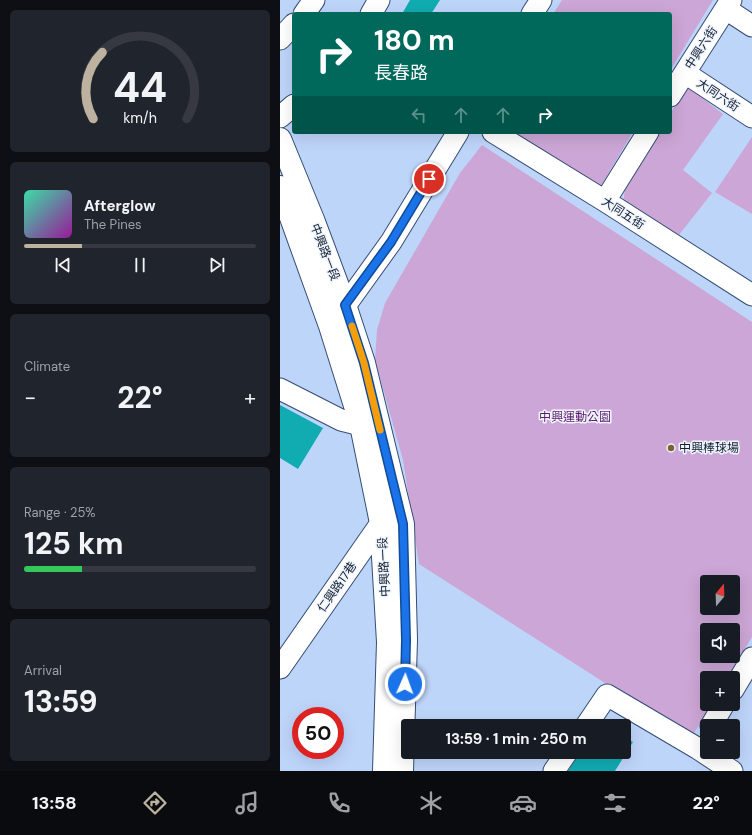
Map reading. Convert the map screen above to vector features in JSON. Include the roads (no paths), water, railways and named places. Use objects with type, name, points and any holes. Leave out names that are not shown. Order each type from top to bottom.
[{"type":"main road","name":"中興路一段","points":[[280,138],[345,305],[364,363],[392,524],[406,640],[402,771]]},
{"type":"main road","name":"中興路一段","points":[[280,187],[330,326],[392,524],[384,771]]},
{"type":"street","points":[[305,12],[314,0]]},
{"type":"street","points":[[372,12],[379,0]]},
{"type":"street","points":[[533,12],[541,0]]},
{"type":"street","points":[[729,4],[752,26]]},
{"type":"street","name":"中興六街","points":[[672,93],[729,4]]},
{"type":"street","points":[[280,39],[292,26]]},
{"type":"street","name":"大同六街","points":[[685,72],[752,117]]},
{"type":"street","points":[[280,117],[292,107]]},
{"type":"street","points":[[330,326],[391,242],[457,134]]},
{"type":"street","name":"大同五街","points":[[496,134],[605,201],[752,295]]},
{"type":"street","points":[[605,201],[647,134]]},
{"type":"street","points":[[280,389],[341,420],[361,425]]},
{"type":"street","name":"仁興路17巷","points":[[280,668],[392,524]]},
{"type":"street","points":[[740,678],[752,658]]},
{"type":"street","points":[[591,719],[607,695],[700,739]]},
{"type":"street","points":[[554,771],[562,759]]},
{"type":"street","points":[[720,759],[732,771]]},
{"type":"place","name":"中興棒球場","points":[[671,448]]},
{"type":"park label","name":"中興運動公園","points":[[575,417]]}]
